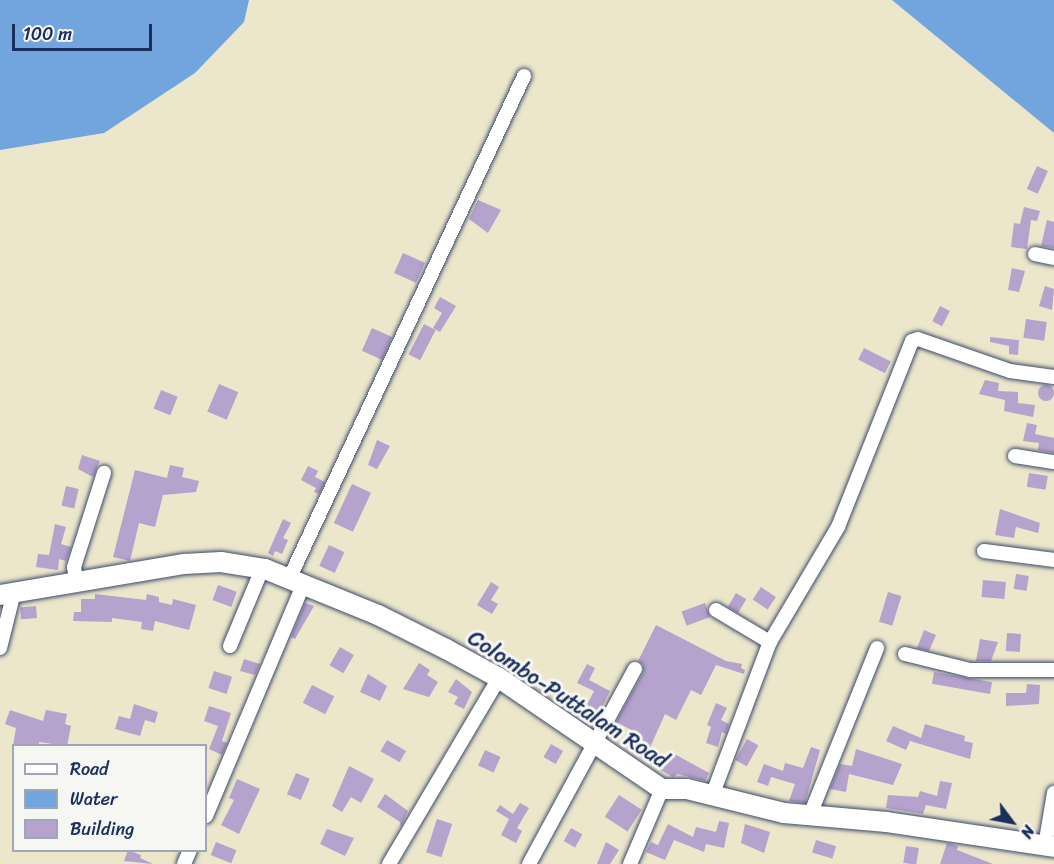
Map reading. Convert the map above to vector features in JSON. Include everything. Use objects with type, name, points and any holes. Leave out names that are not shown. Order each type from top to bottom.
[{"type":"highway","name":"Colombo-Puttalam Road","points":[[7,594],[76,581],[202,563],[262,568],[297,580],[378,615],[499,678],[596,747],[662,789],[687,789],[810,815],[1050,846]]},
{"type":"street","points":[[207,813],[297,580],[524,76]]},
{"type":"street","points":[[1035,254],[1054,258]]},
{"type":"street","points":[[712,796],[770,642],[838,526],[912,342],[918,339],[1010,371],[1054,376]]},
{"type":"street","points":[[1015,456],[1054,462]]},
{"type":"street","points":[[76,581],[74,567],[104,473]]},
{"type":"street","points":[[984,550],[1054,560]]},
{"type":"street","points":[[230,646],[262,568]]},
{"type":"street","points":[[0,648],[7,594]]},
{"type":"street","points":[[716,610],[770,642]]},
{"type":"street","points":[[810,815],[878,648]]},
{"type":"street","points":[[905,654],[970,670],[1054,670]]},
{"type":"street","points":[[529,864],[596,747],[635,669]]},
{"type":"street","points":[[388,864],[499,678]]},
{"type":"street","points":[[630,864],[662,789]]},
{"type":"street","points":[[1050,846],[1054,793]]},
{"type":"water","points":[[0,0],[249,0],[244,22],[195,73],[104,133],[0,150]]},
{"type":"water","points":[[892,0],[1054,0],[1054,133]]},
{"type":"building","points":[[1037,166],[1048,171],[1038,194],[1027,189]]},
{"type":"building","points":[[478,200],[501,210],[488,233],[469,219]]},
{"type":"building","points":[[1024,207],[1040,211],[1037,221],[1031,220],[1027,249],[1011,247],[1014,223],[1020,224]]},
{"type":"building","points":[[1047,220],[1054,222],[1054,248],[1041,246]]},
{"type":"building","points":[[403,253],[425,263],[416,283],[394,273]]},
{"type":"building","points":[[1012,268],[1025,271],[1019,292],[1008,290]]},
{"type":"building","points":[[1045,286],[1054,289],[1052,310],[1039,306]]},
{"type":"building","points":[[440,297],[456,306],[440,332],[433,328],[442,313],[434,308]]},
{"type":"building","points":[[940,306],[950,311],[942,326],[932,321]]},
{"type":"building","points":[[1026,319],[1047,322],[1044,341],[1023,338]]},
{"type":"building","points":[[424,324],[436,330],[420,360],[409,354]]},
{"type":"building","points":[[372,328],[392,337],[382,360],[362,351]]},
{"type":"building","points":[[990,337],[1019,340],[1018,355],[1009,354],[1009,346],[990,342]]},
{"type":"building","points":[[864,348],[891,362],[885,373],[858,360]]},
{"type":"building","points":[[985,380],[999,383],[998,391],[1018,392],[1018,403],[1035,405],[1033,417],[1004,411],[1005,400],[979,394]]},
{"type":"building","points":[[219,384],[238,392],[227,420],[207,412]]},
{"type":"building","points":[[1043,385],[1049,385],[1054,393],[1052,399],[1043,401],[1038,396],[1038,390]]},
{"type":"building","points":[[161,390],[178,397],[170,415],[154,409]]},
{"type":"building","points":[[1027,423],[1037,425],[1035,434],[1054,438],[1054,453],[1038,450],[1039,443],[1023,441]]},
{"type":"building","points":[[377,440],[390,446],[377,469],[368,465]]},
{"type":"building","points":[[82,455],[100,461],[93,477],[78,469]]},
{"type":"building","points":[[170,465],[184,468],[182,477],[199,481],[196,492],[163,495],[155,527],[139,523],[130,561],[113,557],[135,470],[167,478]]},
{"type":"building","points":[[308,466],[318,471],[315,477],[325,482],[319,494],[314,492],[316,488],[301,480]]},
{"type":"building","points":[[1029,473],[1048,476],[1046,490],[1027,487]]},
{"type":"building","points":[[352,484],[371,493],[353,532],[334,523]]},
{"type":"building","points":[[66,486],[79,489],[74,508],[62,505]]},
{"type":"building","points":[[1000,509],[1040,523],[1038,533],[1016,527],[1014,538],[995,535]]},
{"type":"building","points":[[283,519],[291,523],[283,538],[288,540],[282,554],[275,551],[273,556],[268,553]]},
{"type":"building","points":[[55,524],[66,527],[61,544],[71,547],[66,561],[59,559],[58,570],[36,567],[38,554],[49,555]]},
{"type":"building","points":[[329,545],[344,552],[335,573],[319,566]]},
{"type":"building","points":[[1016,574],[1029,576],[1026,591],[1014,589]]},
{"type":"building","points":[[983,580],[1006,582],[1004,599],[982,597]]},
{"type":"building","points":[[491,582],[499,587],[491,600],[498,604],[492,614],[477,605]]},
{"type":"building","points":[[218,585],[237,592],[231,607],[213,600]]},
{"type":"building","points":[[761,587],[776,597],[768,610],[753,599]]},
{"type":"building","points":[[888,592],[901,596],[892,626],[879,622]]},
{"type":"building","points":[[736,593],[746,599],[738,613],[728,607]]},
{"type":"building","points":[[95,594],[146,600],[147,594],[159,597],[159,602],[172,605],[173,599],[196,605],[189,630],[155,621],[153,631],[141,629],[142,622],[112,618],[112,622],[73,621],[74,612],[81,612],[81,599],[95,599]]},
{"type":"building","points":[[305,603],[314,606],[295,639],[291,637]]},
{"type":"building","points":[[705,603],[710,617],[687,626],[682,612]]},
{"type":"building","points":[[36,606],[37,618],[21,619],[20,607]]},
{"type":"building","points":[[656,625],[726,661],[742,664],[741,668],[745,670],[744,674],[716,665],[701,695],[691,690],[676,720],[665,714],[648,752],[636,746],[641,735],[616,722],[643,673],[643,665],[638,661]]},
{"type":"building","points":[[924,630],[936,635],[929,651],[917,648]]},
{"type":"building","points":[[1007,633],[1021,634],[1020,652],[1006,651]]},
{"type":"building","points":[[980,639],[998,642],[991,661],[976,661]]},
{"type":"building","points":[[340,647],[354,655],[343,673],[330,665]]},
{"type":"building","points":[[244,659],[260,664],[255,675],[240,671]]},
{"type":"building","points":[[419,663],[430,670],[427,675],[438,682],[429,697],[403,689]]},
{"type":"building","points":[[587,664],[595,668],[589,680],[610,691],[593,725],[580,718],[594,691],[577,683]]},
{"type":"building","points":[[214,671],[232,677],[227,694],[208,688]]},
{"type":"building","points":[[934,672],[992,682],[990,694],[932,684]]},
{"type":"building","points":[[368,674],[387,686],[380,701],[360,692]]},
{"type":"building","points":[[456,679],[472,692],[464,709],[454,704],[458,697],[448,692]]},
{"type":"building","points":[[1027,684],[1040,685],[1039,704],[1006,706],[1006,693],[1026,693]]},
{"type":"building","points":[[312,685],[334,696],[325,714],[303,703]]},
{"type":"building","points":[[716,703],[727,708],[721,720],[729,724],[726,734],[722,732],[718,747],[706,743],[711,727],[707,725]]},
{"type":"building","points":[[134,704],[158,712],[155,723],[145,720],[140,736],[115,729],[119,716],[130,719]]},
{"type":"building","points":[[209,706],[231,713],[222,741],[227,743],[222,755],[209,749],[218,726],[204,721]]},
{"type":"building","points":[[10,710],[43,721],[46,710],[67,714],[65,724],[71,726],[67,744],[39,742],[39,744],[13,744],[16,728],[5,724]]},
{"type":"building","points":[[925,724],[965,736],[964,741],[973,743],[970,759],[910,741],[906,750],[886,741],[893,726],[921,738]]},
{"type":"building","points":[[747,739],[758,745],[747,766],[735,760]]},
{"type":"building","points":[[387,740],[406,751],[400,762],[380,751]]},
{"type":"building","points":[[551,744],[563,751],[556,764],[544,757]]},
{"type":"building","points":[[811,747],[820,750],[805,803],[789,801],[795,784],[771,777],[768,786],[757,782],[764,764],[783,771],[785,763],[803,768]]},
{"type":"building","points":[[856,749],[902,764],[893,785],[849,774],[846,792],[830,789],[840,764],[852,766]]},
{"type":"building","points":[[485,750],[501,757],[494,772],[478,766]]},
{"type":"building","points":[[669,751],[709,773],[705,781],[678,774],[673,777],[659,769]]},
{"type":"building","points":[[349,766],[374,779],[361,803],[351,797],[342,812],[332,806]]},
{"type":"building","points":[[296,773],[310,779],[301,800],[287,794]]},
{"type":"building","points":[[237,779],[260,789],[239,834],[221,825],[234,800],[229,798]]},
{"type":"building","points":[[940,781],[952,783],[946,809],[926,805],[923,814],[886,808],[888,795],[918,797],[920,791],[937,796]]},
{"type":"building","points":[[385,794],[408,811],[401,827],[400,822],[377,807]]},
{"type":"building","points":[[619,795],[642,810],[627,832],[605,817]]},
{"type":"building","points":[[520,803],[529,808],[517,828],[522,831],[516,843],[501,835],[509,819],[496,811],[500,805],[513,814]]},
{"type":"building","points":[[437,819],[452,824],[441,857],[426,852]]},
{"type":"building","points":[[719,821],[729,823],[724,848],[706,844],[704,852],[674,840],[665,860],[646,852],[651,842],[658,845],[668,824],[693,837],[696,827],[716,832]]},
{"type":"building","points":[[745,824],[770,832],[764,853],[741,843]]},
{"type":"building","points":[[571,828],[582,834],[575,847],[564,841]]},
{"type":"building","points":[[327,829],[354,838],[345,856],[320,844]]},
{"type":"building","points":[[816,840],[836,846],[832,859],[812,852]]},
{"type":"building","points":[[216,842],[236,850],[231,863],[211,855]]},
{"type":"building","points":[[606,842],[619,850],[610,864],[597,864]]},
{"type":"building","points":[[947,843],[958,846],[957,850],[993,864],[940,864]]},
{"type":"building","points":[[906,846],[919,848],[916,864],[903,863]]},
{"type":"building","points":[[127,852],[133,852],[153,864],[124,861]]}]
